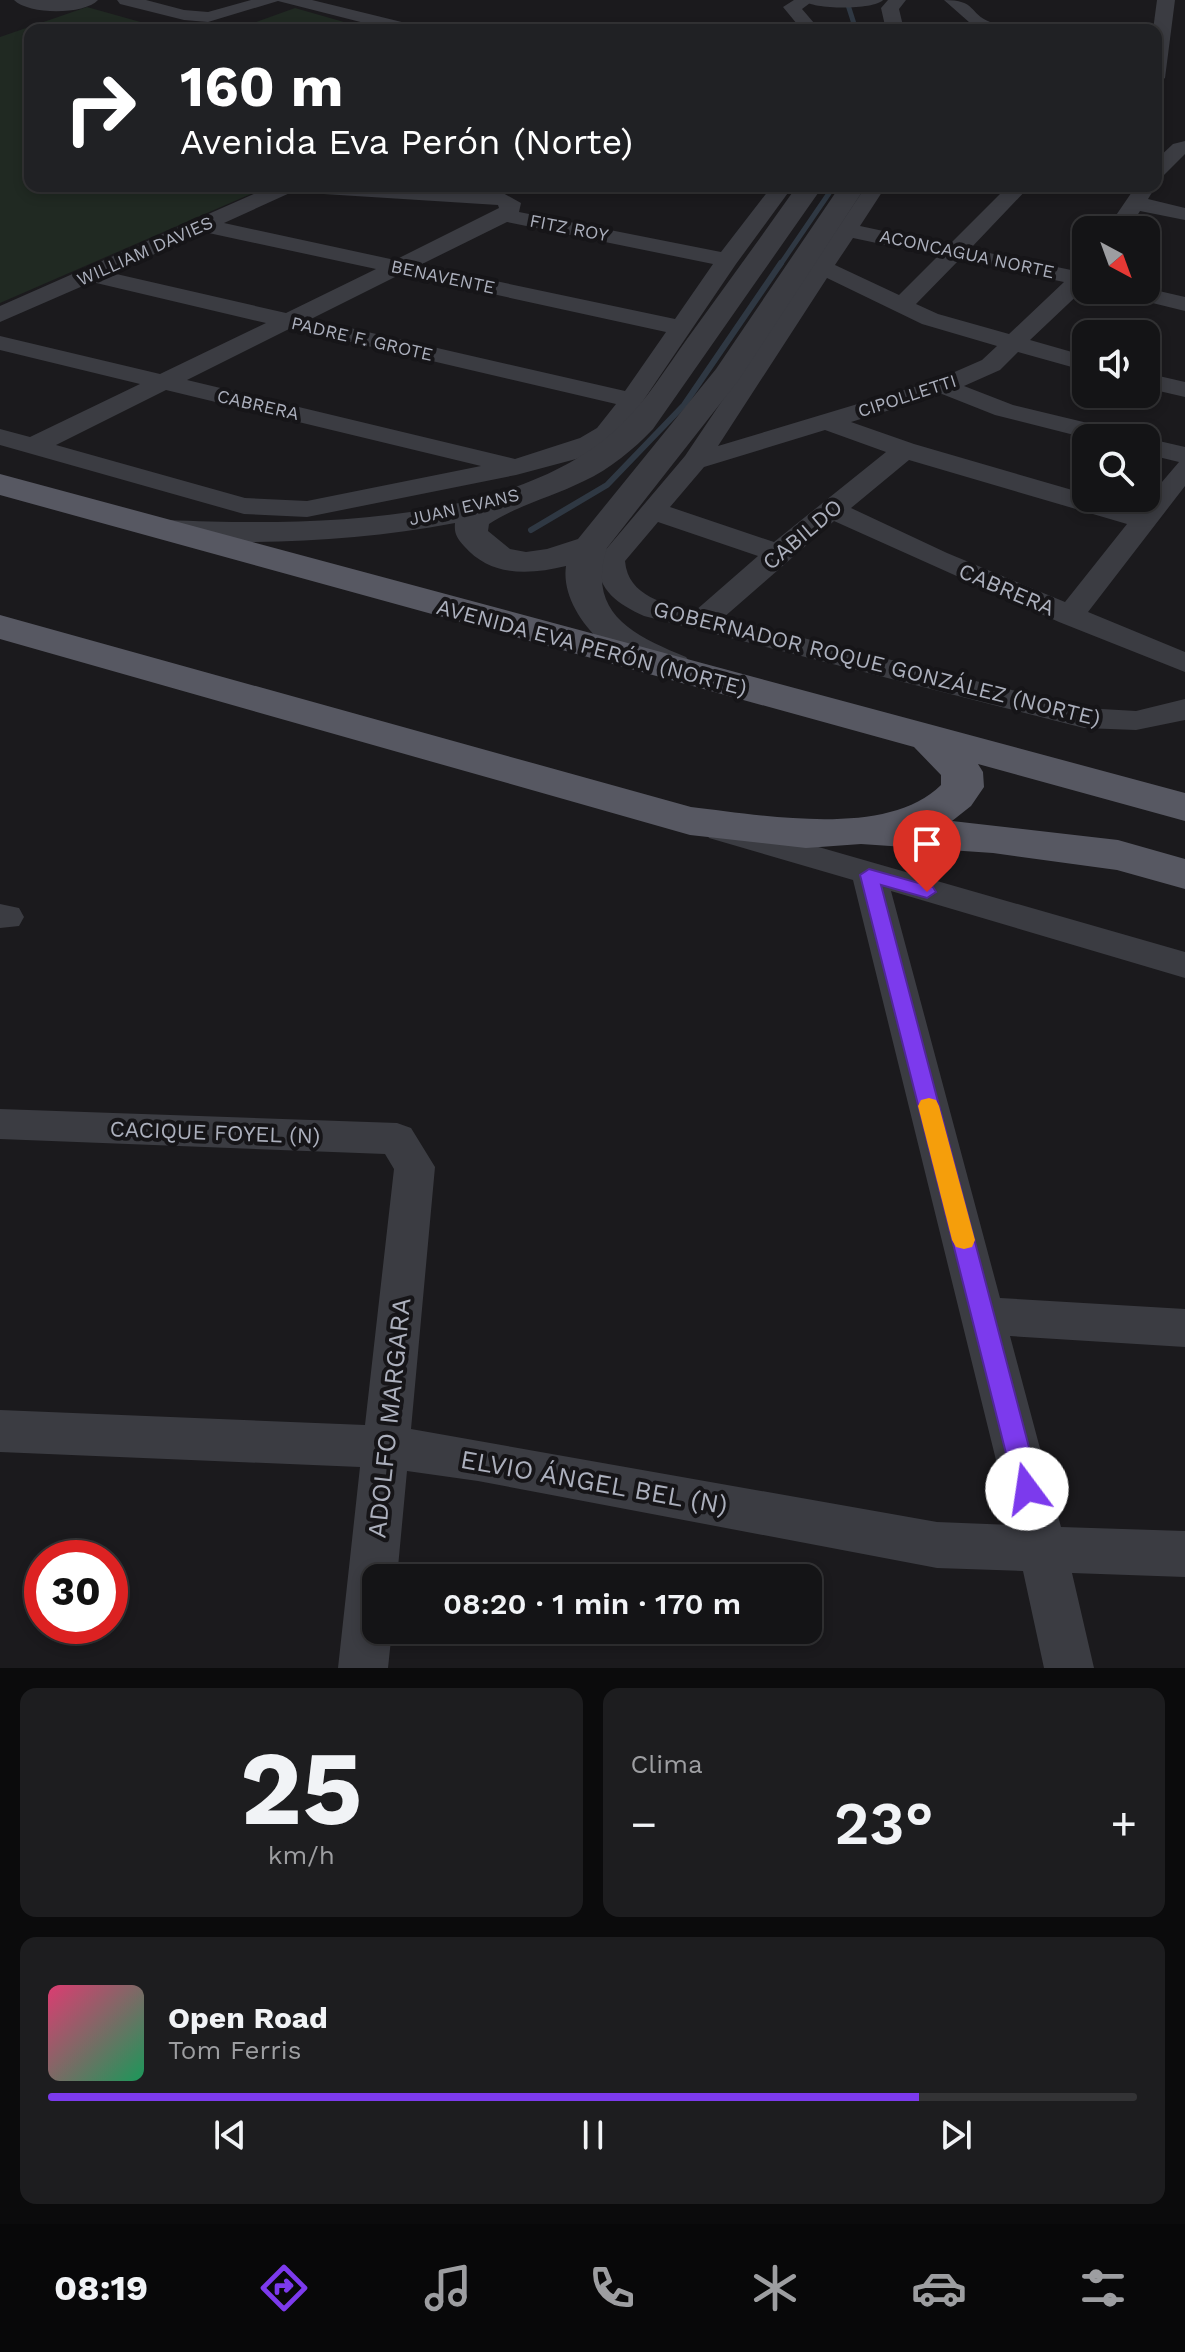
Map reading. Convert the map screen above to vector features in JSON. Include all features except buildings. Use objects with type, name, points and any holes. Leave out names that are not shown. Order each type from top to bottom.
[{"type":"main road","name":"AVENIDA EVA PERÓN (NORTE)","points":[[0,484],[1185,807]]},
{"type":"main road","points":[[0,627],[690,821],[806,834],[861,830],[921,820],[940,811],[963,787],[962,772],[930,739]]},
{"type":"main road","points":[[861,830],[1025,842],[1118,855],[1185,874]]},
{"type":"street","points":[[11,5],[62,5],[87,0]]},
{"type":"street","points":[[126,0],[154,4],[184,15],[208,17],[264,1]]},
{"type":"street","points":[[285,0],[389,24]]},
{"type":"street","points":[[313,0],[412,24]]},
{"type":"street","points":[[804,1],[872,0]]},
{"type":"street","points":[[872,24],[871,16],[879,0]]},
{"type":"street","points":[[894,24],[890,8],[897,0]]},
{"type":"street","points":[[953,0],[982,24]]},
{"type":"street","points":[[1162,24],[1166,0]]},
{"type":"street","points":[[804,1],[818,24]]},
{"type":"street","points":[[1162,141],[1183,148]]},
{"type":"street","points":[[1162,165],[1183,148]]},
{"type":"street","name":"WILLIAM DAVIES","points":[[0,315],[275,192]]},
{"type":"street","name":"FITZ ROY","points":[[387,192],[503,199],[510,203],[510,209],[504,215]]},
{"type":"street","name":"JUAN EVANS","points":[[33,446],[244,506],[307,509],[516,467],[567,453],[606,433],[778,192]]},
{"type":"street","name":"JUAN EVANS","points":[[168,530],[273,533],[381,526],[498,503],[593,463],[652,411],[806,192]]},
{"type":"street","points":[[715,681],[643,654],[600,624],[588,602],[581,566],[590,546],[727,375],[849,192]]},
{"type":"street","points":[[778,553],[654,511],[695,461],[872,192]]},
{"type":"street","points":[[900,307],[1014,192]]},
{"type":"street","points":[[1126,216],[1140,194],[1185,214]]},
{"type":"street","points":[[0,437],[33,446],[504,215]]},
{"type":"street","name":"FITZ ROY","points":[[504,215],[727,260]]},
{"type":"street","name":"BENAVENTE","points":[[203,225],[682,328]]},
{"type":"street","name":"ACONCAGUA NORTE","points":[[848,230],[1072,274]]},
{"type":"street","points":[[824,268],[900,307],[1013,345],[1072,360]]},
{"type":"street","name":"PADRE F. GROTE","points":[[91,275],[632,400]]},
{"type":"street","name":"CIPOLLETTI","points":[[695,461],[943,386],[991,365],[1072,288]]},
{"type":"street","points":[[1160,298],[1185,304]]},
{"type":"street","name":"CABRERA","points":[[0,343],[516,467]]},
{"type":"street","points":[[1160,384],[1185,390]]},
{"type":"street","points":[[943,386],[1004,410],[1072,427]]},
{"type":"street","points":[[827,422],[905,450],[1144,520]]},
{"type":"street","points":[[1160,449],[1185,455]]},
{"type":"street","name":"CABILDO","points":[[702,621],[778,553],[905,450]]},
{"type":"street","points":[[1069,616],[1185,468]]},
{"type":"street","points":[[498,503],[472,520],[471,533],[482,548],[499,558],[516,563],[536,563],[590,546]]},
{"type":"street","name":"CABRERA","points":[[831,509],[937,559],[1185,663]]},
{"type":"street","name":"GOBERNADOR ROQUE GONZÁLEZ (NORTE)","points":[[654,511],[611,560],[611,574],[619,591],[654,610],[1084,718],[1123,722],[1165,718],[1185,709]]},
{"type":"street","points":[[690,821],[1185,965]]},
{"type":"street","points":[[869,875],[1042,1547],[1069,1668]]},
{"type":"street","name":"CACIQUE FOYEL (N)","points":[[0,1124],[397,1139],[415,1167]]},
{"type":"street","name":"ADOLFO MARGARA","points":[[363,1668],[415,1167]]},
{"type":"street","points":[[983,1316],[1185,1328]]},
{"type":"street","name":"ELVIO ÁNGEL BEL (N)","points":[[0,1431],[387,1447],[478,1460],[937,1545],[1185,1554]]},
{"type":"shaded area","points":[[87,7],[148,24],[38,24]]},
{"type":"shaded area","points":[[295,8],[351,24],[251,24]]},
{"type":"shaded area","points":[[24,29],[24,192],[255,192],[0,303],[0,37]]},
{"type":"waterway","points":[[848,5],[854,24]]},
{"type":"waterway","points":[[780,265],[830,192]]},
{"type":"waterway","points":[[531,530],[607,485],[684,405],[781,263]]},
{"type":"slow traffic","points":[[929,1106],[964,1240]]},
{"type":"route","points":[[927,892],[869,875],[1027,1489]]}]
